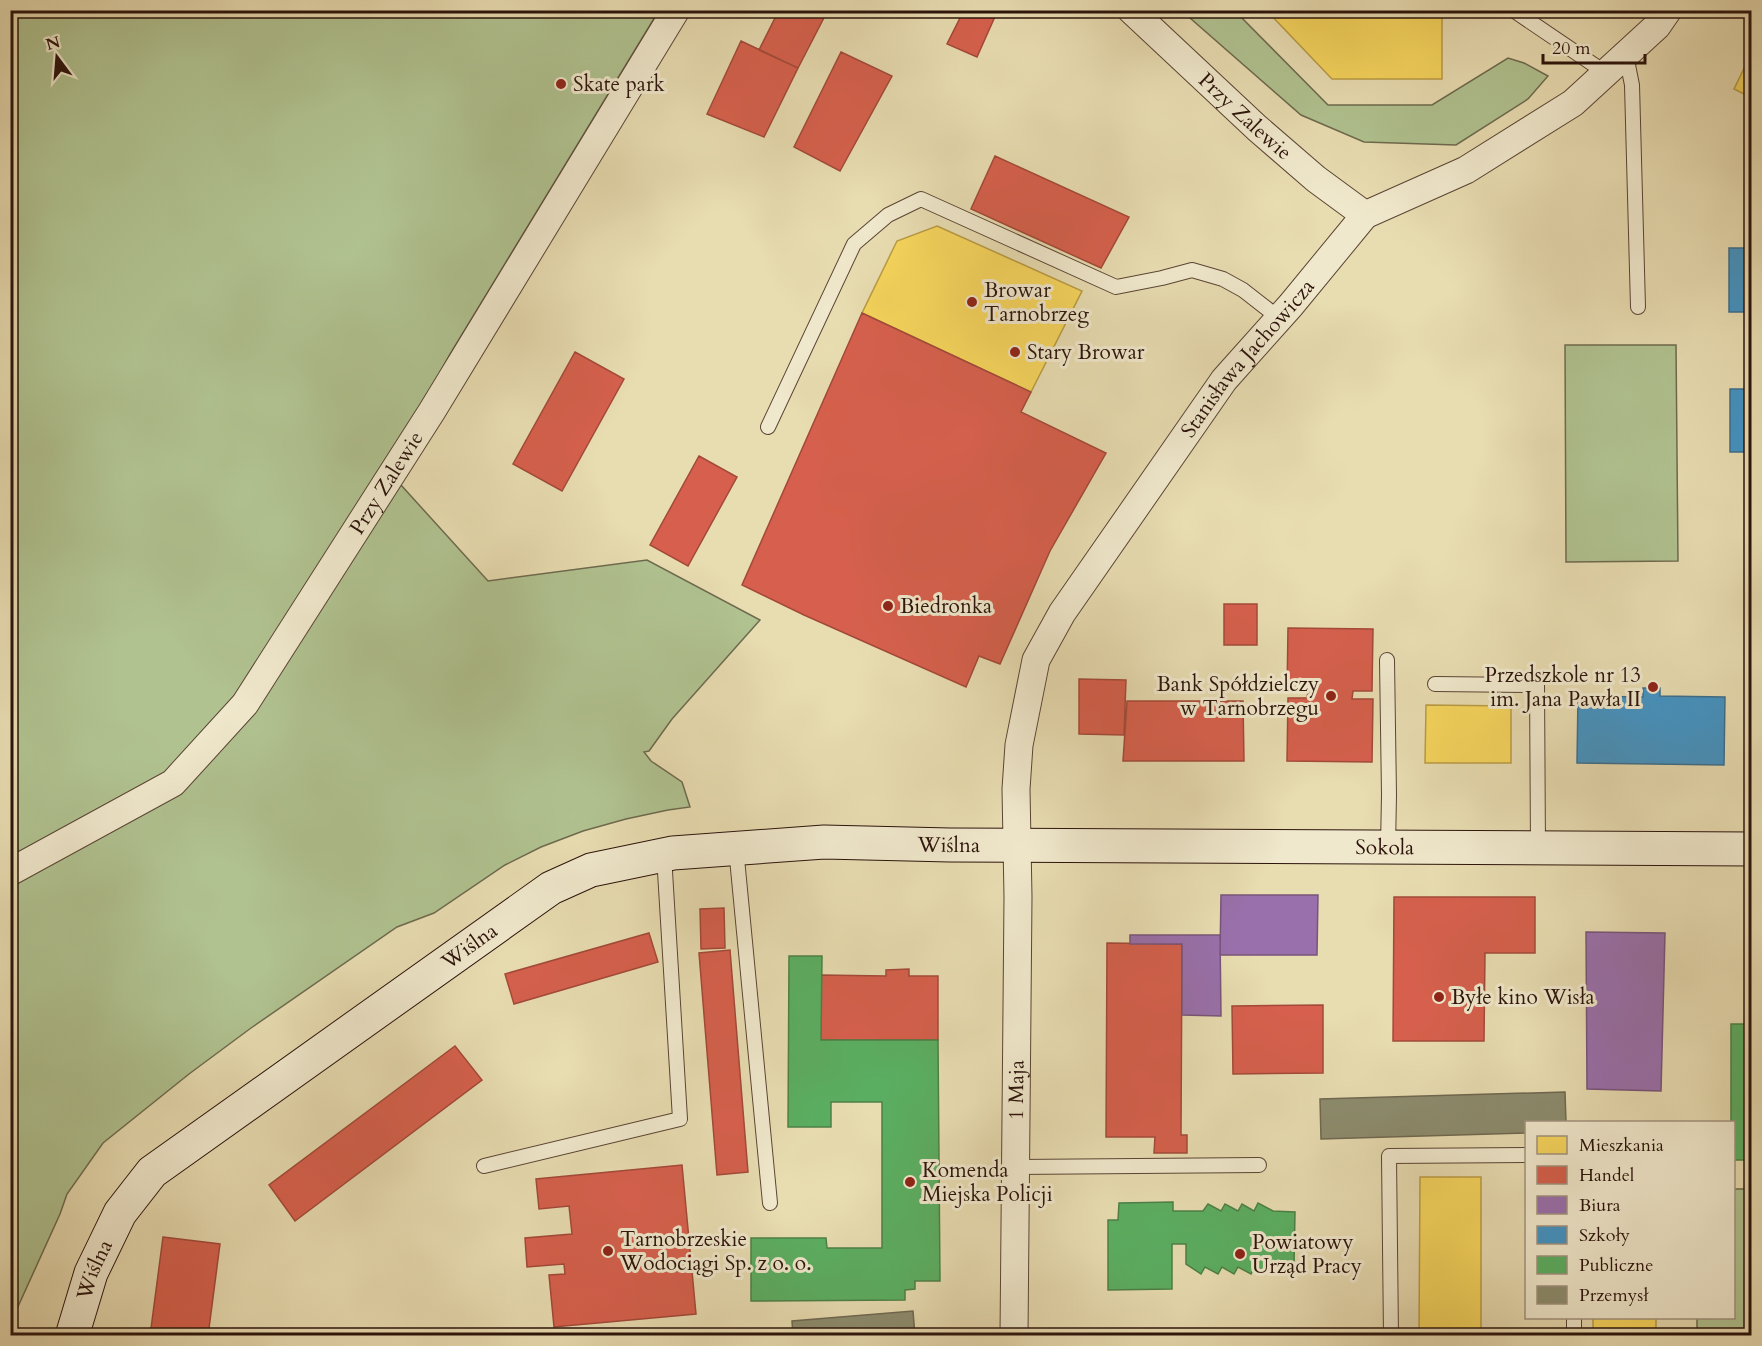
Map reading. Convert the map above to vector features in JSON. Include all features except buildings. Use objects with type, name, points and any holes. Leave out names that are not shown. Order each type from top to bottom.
[{"type":"street","name":"Przy Zalewie","points":[[10,872],[173,783],[245,704],[432,411],[676,10]]},
{"type":"street","name":"Przy Zalewie","points":[[1131,10],[1316,179],[1365,215]]},
{"type":"street","name":"Stanisława Jachowicza","points":[[1018,845],[1016,789],[1019,745],[1036,660],[1062,613],[1224,380],[1365,215],[1466,170],[1573,103],[1657,26],[1668,10]]},
{"type":"street","name":"Wiślna","points":[[72,1335],[91,1273],[120,1213],[152,1172],[551,888],[591,870],[664,855],[736,848],[824,842],[1018,845]]},
{"type":"street","name":"Sokola","points":[[1018,845],[1752,849]]},
{"type":"street","name":"1 Maja","points":[[1014,1335],[1018,845]]},
{"type":"lane","points":[[1513,10],[1606,73]]},
{"type":"lane","points":[[1626,55],[1632,85],[1638,307]]},
{"type":"lane","points":[[768,427],[854,244],[888,215],[921,199],[1116,287],[1192,270],[1223,279],[1243,290],[1279,318]]},
{"type":"lane","points":[[1387,660],[1388,847]]},
{"type":"lane","points":[[1435,684],[1537,685],[1538,848]]},
{"type":"lane","points":[[736,848],[770,1203]]},
{"type":"lane","points":[[484,1166],[680,1119],[664,855]]},
{"type":"lane","points":[[1391,1335],[1389,1156],[1525,1155]]},
{"type":"lane","points":[[1016,1167],[1259,1165]]},
{"type":"lane","points":[[1574,1319],[1574,1335]]},
{"type":"green space","points":[[11,11],[657,11],[450,354],[391,474],[488,581],[647,560],[760,620],[672,719],[649,751],[644,752],[651,761],[682,782],[690,807],[626,819],[583,831],[541,847],[505,865],[434,913],[397,927],[189,1074],[103,1143],[67,1194],[11,1322]]},
{"type":"green space","points":[[1182,11],[1235,11],[1328,105],[1432,105],[1508,58],[1524,63],[1548,76],[1528,99],[1456,145],[1364,142],[1301,115]]},
{"type":"green space","points":[[1565,345],[1676,345],[1678,561],[1566,562]]},
{"type":"green space","points":[[1735,1189],[1751,1189],[1751,1335],[1697,1335],[1697,1319],[1735,1319]]},
{"type":"green space","points":[[11,1322],[17,1335],[11,1335]]},
{"type":"place","name":"Skate park","points":[[561,84]]},
{"type":"place","name":"Browar Tarnobrzeg","points":[[972,302]]},
{"type":"place","name":"Stary Browar","points":[[1015,352]]},
{"type":"place","name":"Biedronka","points":[[888,606]]},
{"type":"place","name":"Przedszkole nr 13 im. Jana Pawła II","points":[[1653,687]]},
{"type":"place","name":"Bank Spółdzielczy w Tarnobrzegu","points":[[1331,696]]},
{"type":"place","name":"Byłe kino Wisła","points":[[1439,997]]},
{"type":"place","name":"Komenda Miejska Policji","points":[[910,1182]]},
{"type":"place","name":"Tarnobrzeskie Wodociągi Sp. z o. o.","points":[[608,1251]]},
{"type":"place","name":"Powiatowy Urząd Pracy","points":[[1240,1254]]}]
